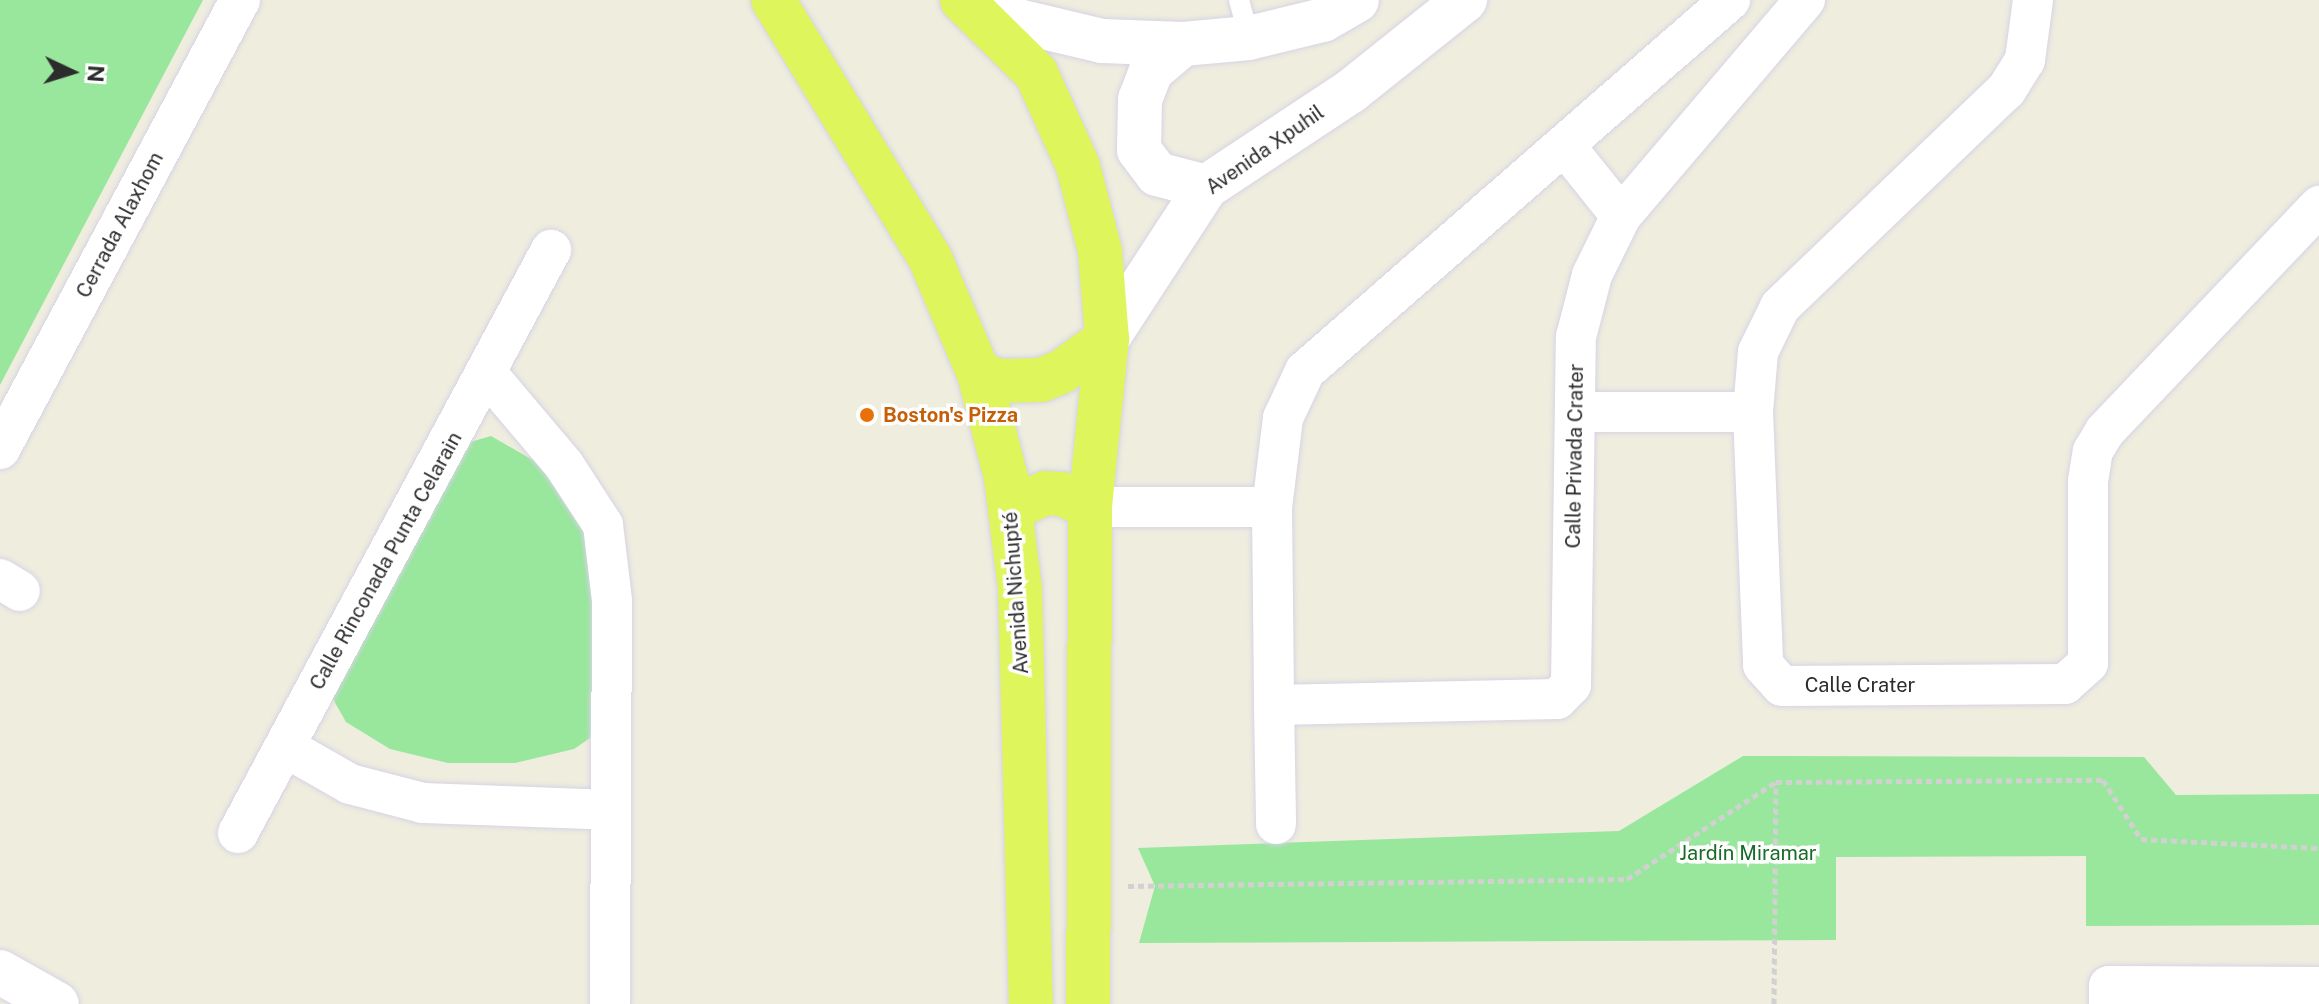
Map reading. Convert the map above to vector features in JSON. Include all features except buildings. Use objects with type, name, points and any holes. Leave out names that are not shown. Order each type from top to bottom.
[{"type":"main road","name":"Avenida Nichupté","points":[[778,4],[930,258],[979,374],[1011,509],[1020,589],[1031,1004]]},
{"type":"main road","points":[[971,6],[1036,73],[1063,125],[1100,251],[1107,339],[1090,507],[1088,1004]]},
{"type":"main road","points":[[979,374],[1000,381],[1041,380],[1061,372],[1107,339]]},
{"type":"main road","points":[[1011,509],[1046,493],[1062,494],[1090,507]]},
{"type":"street","name":"Cerrada Alaxhom","points":[[0,449],[240,0]]},
{"type":"street","points":[[1206,187],[1157,174],[1139,150],[1140,99],[1151,71],[1183,44],[1244,19],[1323,20],[1357,0]]},
{"type":"street","name":"Avenida Xpuhil","points":[[1107,339],[1206,187],[1351,91],[1465,0]]},
{"type":"street","points":[[1276,824],[1272,507],[1283,418],[1305,371],[1730,0]]},
{"type":"street","name":"Calle Privada Crater","points":[[1274,705],[1557,699],[1571,685],[1576,337],[1592,275],[1621,216],[1805,0]]},
{"type":"street","name":"Calle Crater","points":[[2033,0],[2025,60],[2006,90],[1780,307],[1758,352],[1753,412],[1763,665],[1782,686],[2065,684],[2088,663],[2088,481],[2093,451],[2105,431],[2319,206]]},
{"type":"street","points":[[971,6],[1102,41],[1183,44]]},
{"type":"street","points":[[1565,146],[1621,216]]},
{"type":"street","name":"Calle Rinconada Punta Celarain","points":[[238,833],[488,375],[551,250]]},
{"type":"street","points":[[488,375],[564,465],[603,525],[612,601],[610,1004]]},
{"type":"street","points":[[1576,412],[1753,412]]},
{"type":"street","points":[[1090,507],[1272,507]]},
{"type":"street","points":[[285,747],[350,784],[423,803],[611,810]]},
{"type":"street","points":[[0,972],[57,1004]]},
{"type":"street","points":[[2109,1004],[2109,986],[2319,987]]},
{"type":"path","points":[[1088,886],[1627,879],[1776,782],[2103,780],[2141,839],[2319,848]]},
{"type":"path","points":[[1774,1004],[1776,782]]},
{"type":"green space","points":[[0,0],[203,0],[0,385]]},
{"type":"green space","points":[[491,436],[552,471],[591,538],[595,708],[590,738],[574,749],[515,763],[448,763],[390,749],[346,722],[333,699],[339,672],[467,443]]},
{"type":"green space","name":"Jardín Miramar","points":[[1743,756],[2144,757],[2176,795],[2319,794],[2319,925],[2086,926],[2086,856],[1836,857],[1836,940],[1139,943],[1155,886],[1138,848],[1619,831]]},
{"type":"place","name":"Boston's Pizza","points":[[867,415]]}]
